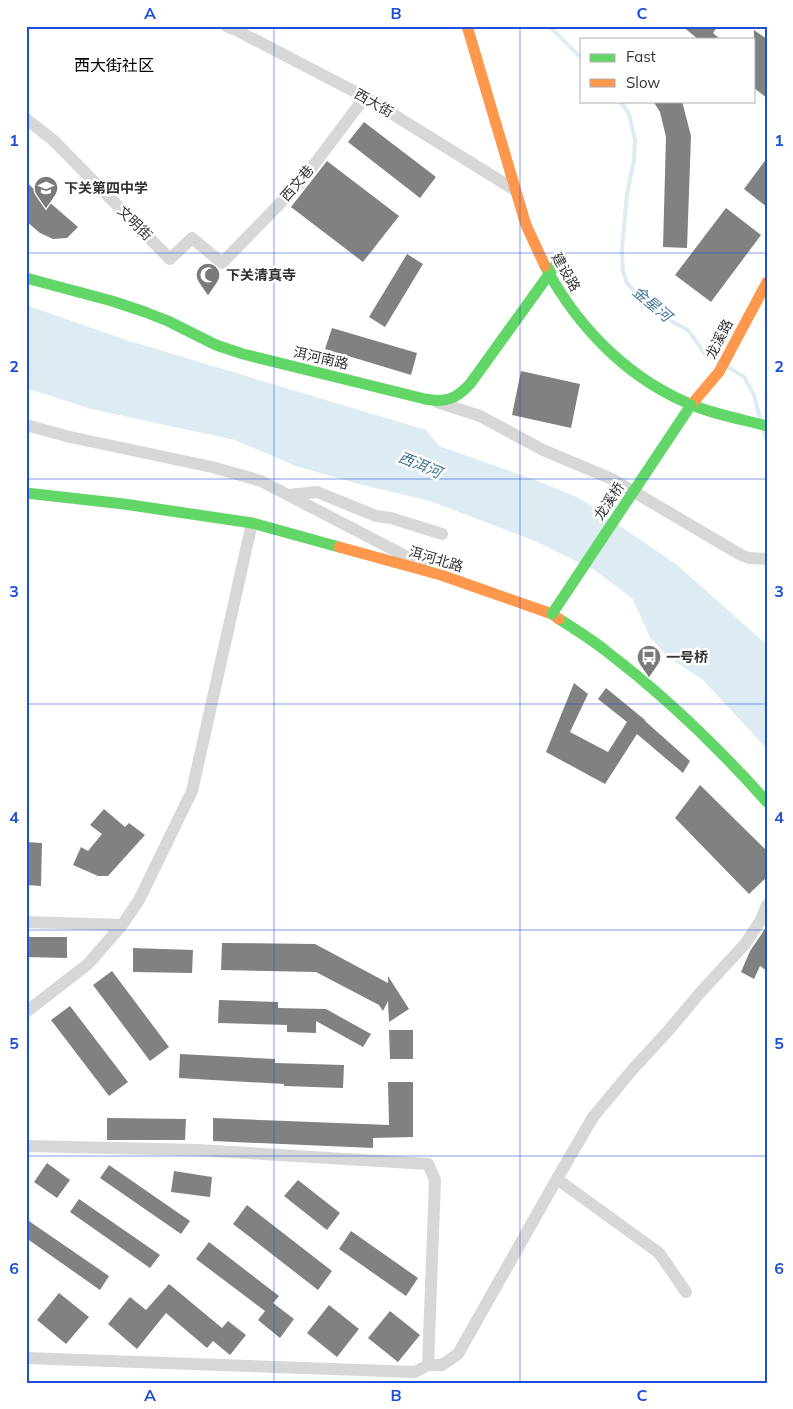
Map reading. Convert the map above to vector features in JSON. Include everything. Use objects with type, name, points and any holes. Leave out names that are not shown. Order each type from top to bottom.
[{"type":"main road","name":"建设路","points":[[467,26],[533,243],[552,271]]},
{"type":"main road","name":"建设路","points":[[477,26],[558,292],[577,318],[606,349],[642,378],[694,401],[706,410],[762,419]]},
{"type":"main road","name":"洱河南路","points":[[26,278],[119,303],[152,315],[208,341],[242,354],[432,401],[443,401],[451,399],[465,390],[552,271]]},
{"type":"main road","name":"龙溪路","points":[[694,401],[719,372],[750,310],[767,282]]},
{"type":"main road","name":"龙溪桥","points":[[552,614],[694,401]]},
{"type":"main road","name":"洱河北路","points":[[26,493],[124,504],[252,524],[441,575],[552,614],[605,650],[654,690],[701,732],[740,771],[767,802]]},
{"type":"street","name":"西大街","points":[[226,26],[365,97],[516,190]]},
{"type":"street","name":"西文巷","points":[[222,263],[301,182],[365,97]]},
{"type":"street","name":"文明街","points":[[26,119],[52,140],[170,260],[192,238],[222,263]]},
{"type":"street","points":[[432,401],[480,416],[543,450],[612,479],[741,555],[749,558],[767,559]]},
{"type":"street","points":[[26,425],[70,438],[212,467],[262,481],[441,575]]},
{"type":"street","points":[[289,495],[317,492],[376,516],[391,518],[442,534]]},
{"type":"street","points":[[26,1012],[88,964],[122,925],[138,900],[192,791],[252,524]]},
{"type":"street","points":[[26,1358],[415,1372],[428,1365],[442,1365],[458,1354],[593,1117],[633,1068],[745,944],[761,920],[767,906]]},
{"type":"street","points":[[26,922],[122,925]]},
{"type":"street","points":[[26,1146],[198,1150],[428,1164],[435,1180],[428,1365]]},
{"type":"street","points":[[557,1180],[659,1252],[686,1292]]},
{"type":"water","name":"西洱河","points":[[26,305],[126,340],[426,430],[439,446],[538,481],[579,498],[676,564],[767,645],[767,749],[703,680],[667,656],[650,637],[632,598],[594,570],[537,542],[433,502],[296,466],[235,440],[91,409],[26,388]]},
{"type":"building","points":[[682,26],[718,26],[713,33],[719,38],[697,38]]},
{"type":"building","points":[[754,30],[767,39],[767,98],[756,90],[756,38],[754,38]]},
{"type":"building","points":[[654,102],[682,102],[691,136],[687,248],[663,247],[666,137],[660,112]]},
{"type":"building","points":[[364,122],[436,177],[420,198],[348,142]]},
{"type":"building","points":[[767,158],[767,207],[744,189]]},
{"type":"building","points":[[327,161],[399,216],[363,262],[291,207]]},
{"type":"building","points":[[26,182],[78,227],[67,238],[53,239],[40,233],[26,221]]},
{"type":"building","points":[[726,208],[761,235],[711,302],[675,275]]},
{"type":"building","points":[[407,254],[423,264],[385,327],[369,317]]},
{"type":"building","points":[[332,328],[417,353],[411,375],[325,349]]},
{"type":"building","points":[[521,371],[580,384],[571,428],[512,415]]},
{"type":"building","points":[[574,683],[588,694],[570,732],[608,752],[627,722],[598,699],[606,688],[690,761],[683,773],[637,734],[605,784],[546,752]]},
{"type":"building","points":[[700,785],[767,851],[767,877],[749,894],[675,818]]},
{"type":"building","points":[[104,809],[125,827],[129,823],[145,835],[108,876],[98,876],[73,865],[81,847],[88,851],[102,834],[90,825]]},
{"type":"building","points":[[26,842],[42,843],[41,886],[26,885]]},
{"type":"building","points":[[767,926],[767,971],[760,966],[754,979],[741,972],[750,951]]},
{"type":"building","points":[[26,937],[67,937],[67,958],[26,957]]},
{"type":"building","points":[[222,943],[315,944],[388,983],[388,976],[409,1009],[389,1022],[388,1001],[383,1011],[379,1005],[316,972],[221,970]]},
{"type":"building","points":[[133,948],[193,950],[192,973],[133,972]]},
{"type":"building","points":[[112,971],[169,1047],[150,1061],[93,985]]},
{"type":"building","points":[[219,1000],[278,1002],[278,1008],[326,1009],[371,1034],[363,1047],[316,1021],[316,1033],[287,1032],[287,1025],[218,1023]]},
{"type":"building","points":[[70,1006],[128,1082],[109,1096],[51,1020]]},
{"type":"building","points":[[389,1030],[413,1030],[413,1059],[390,1059]]},
{"type":"building","points":[[180,1054],[275,1059],[275,1063],[344,1065],[343,1088],[284,1086],[284,1084],[179,1078]]},
{"type":"building","points":[[388,1082],[413,1082],[413,1137],[373,1138],[373,1148],[213,1141],[213,1118],[389,1125]]},
{"type":"building","points":[[107,1118],[186,1119],[185,1140],[107,1140]]},
{"type":"building","points":[[47,1163],[70,1180],[57,1198],[34,1182]]},
{"type":"building","points":[[109,1165],[190,1221],[181,1234],[100,1178]]},
{"type":"building","points":[[174,1171],[212,1177],[210,1197],[171,1192]]},
{"type":"building","points":[[298,1180],[340,1213],[327,1230],[284,1196]]},
{"type":"building","points":[[79,1199],[160,1255],[150,1268],[70,1212]]},
{"type":"building","points":[[247,1205],[332,1271],[318,1290],[233,1224]]},
{"type":"building","points":[[26,1219],[109,1276],[100,1290],[26,1238]]},
{"type":"building","points":[[351,1231],[418,1278],[406,1296],[339,1249]]},
{"type":"building","points":[[209,1242],[279,1296],[273,1303],[294,1319],[280,1338],[258,1320],[265,1311],[196,1259]]},
{"type":"building","points":[[169,1284],[222,1328],[228,1321],[246,1335],[230,1355],[213,1341],[207,1348],[166,1313],[137,1349],[108,1324],[130,1297],[146,1310]]},
{"type":"building","points":[[59,1293],[89,1317],[66,1344],[37,1320]]},
{"type":"building","points":[[329,1305],[359,1329],[337,1357],[307,1333]]},
{"type":"building","points":[[390,1311],[420,1335],[398,1362],[368,1338]]},
{"type":"waterway","name":"金星河","points":[[549,26],[580,57]]},
{"type":"waterway","name":"金星河","points":[[621,102],[629,114],[635,140],[634,160],[627,194],[622,249],[623,271],[627,283],[638,295],[671,321],[688,330],[705,354],[720,362]]},
{"type":"waterway","name":"金星河","points":[[728,367],[744,377],[754,395],[760,418]]},
{"type":"waterway","name":"金星河","points":[[764,432],[767,442]]},
{"type":"traffic: fast","points":[[545,266],[574,312],[610,352],[630,369],[675,397],[700,408],[767,426]]},
{"type":"traffic: fast","points":[[26,278],[112,301],[145,312],[168,321],[216,345],[243,354],[425,399],[445,400],[460,393],[470,384],[555,266]]},
{"type":"traffic: fast","points":[[552,614],[691,405]]},
{"type":"traffic: fast","points":[[26,493],[124,504],[252,523],[339,547]]},
{"type":"traffic: fast","points":[[559,619],[583,634],[628,668],[670,704],[710,742],[767,802]]},
{"type":"traffic: slow","points":[[467,26],[526,225],[545,266]]},
{"type":"traffic: slow","points":[[691,405],[719,372],[767,282]]},
{"type":"traffic: slow","points":[[339,547],[441,575],[552,614],[559,619]]},
{"type":"place","name":"下关第四中学","points":[[46,209]]},
{"type":"place","name":"下关清真寺","points":[[208,296]]},
{"type":"place","name":"一号桥","points":[[649,678]]},
{"type":"district","name":"西大街社区","points":[[114,65]]}]
